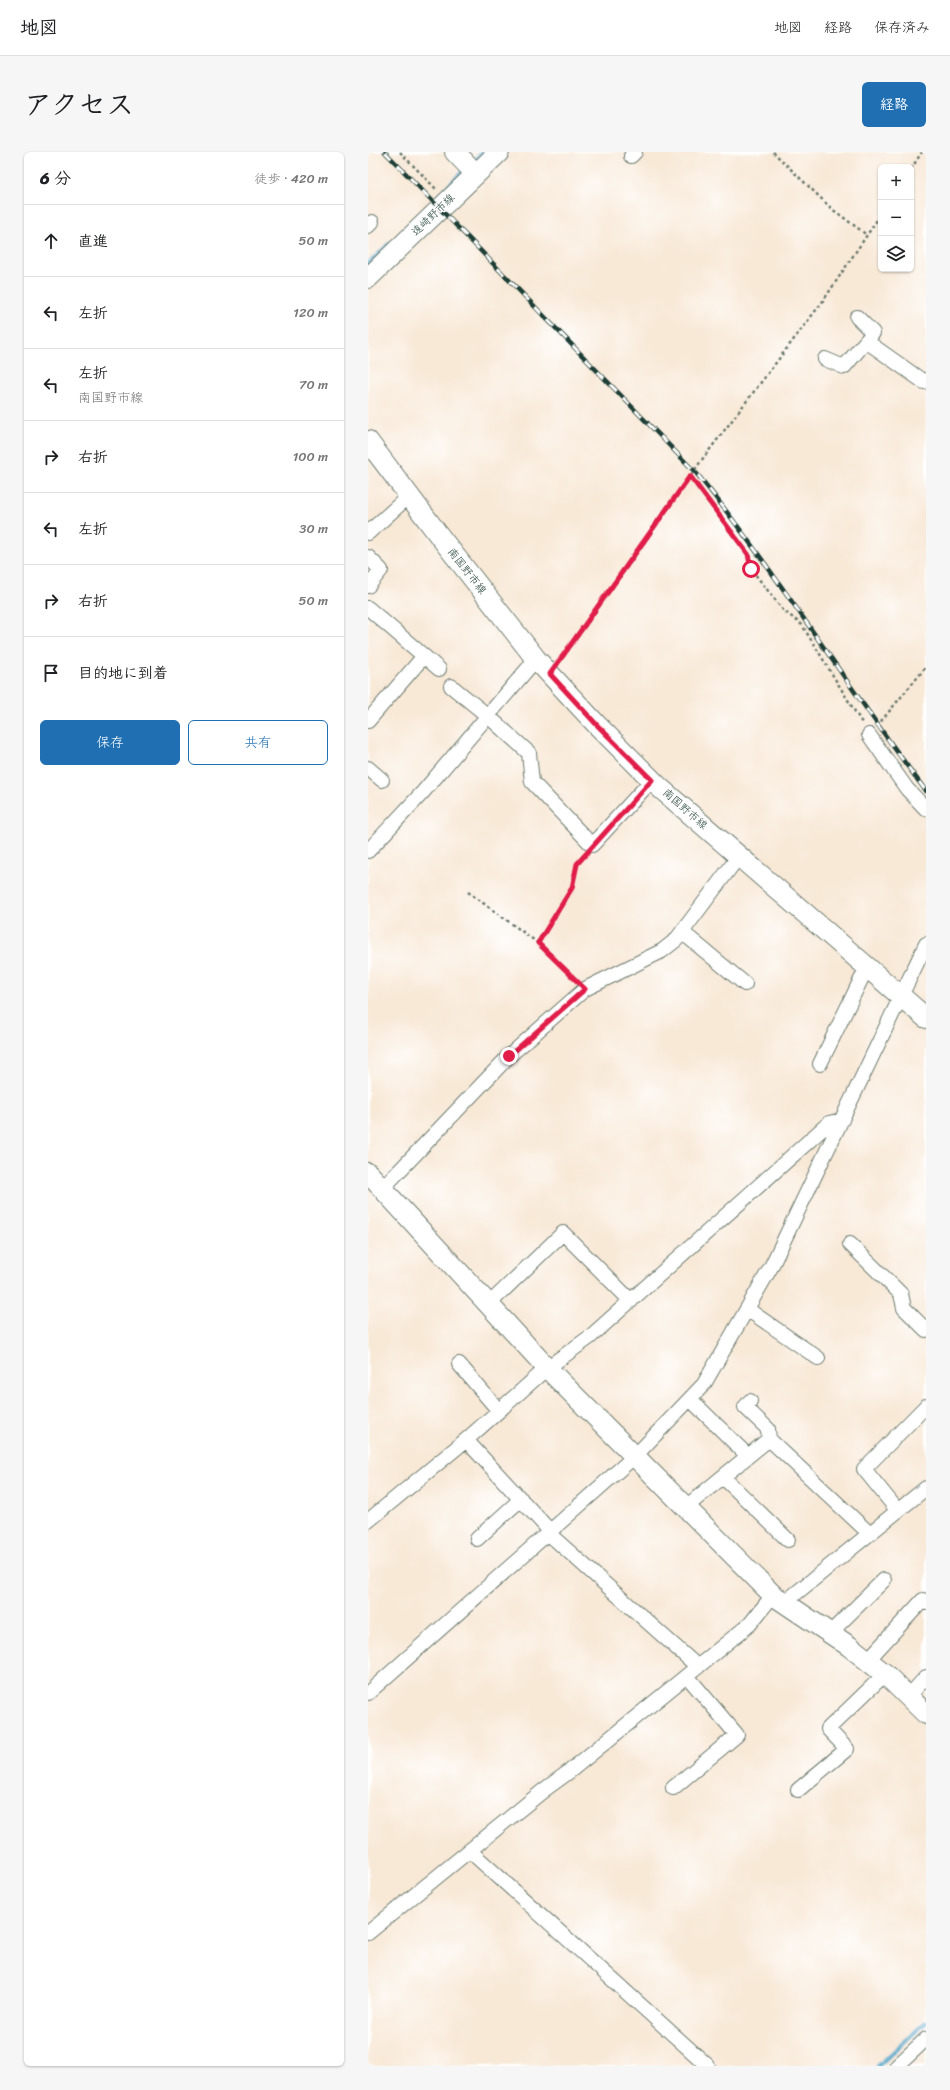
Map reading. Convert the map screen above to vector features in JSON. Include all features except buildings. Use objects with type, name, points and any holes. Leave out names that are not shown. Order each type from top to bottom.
[{"type":"main road","name":"遠崎野市線","points":[[368,278],[448,201],[466,164],[498,152]]},
{"type":"main road","name":"南国野市線","points":[[368,441],[536,659],[597,725],[652,780],[926,1018]]},
{"type":"main road","points":[[368,1173],[547,1368],[779,1599],[830,1633],[885,1674],[926,1714]]},
{"type":"street","points":[[825,359],[844,367],[873,333],[857,317]]},
{"type":"street","points":[[866,341],[924,382],[926,380]]},
{"type":"street","points":[[368,533],[410,496]]},
{"type":"street","points":[[368,557],[381,570],[368,586]]},
{"type":"street","points":[[368,608],[439,669]]},
{"type":"street","points":[[370,713],[424,656]]},
{"type":"street","points":[[368,851],[423,792],[536,659]]},
{"type":"street","points":[[451,686],[488,716],[529,753],[532,782],[592,845],[652,780]]},
{"type":"street","points":[[869,735],[907,789],[926,809]]},
{"type":"street","points":[[368,768],[382,780]]},
{"type":"street","points":[[382,1189],[509,1056],[585,989],[662,952],[682,932],[739,856]]},
{"type":"street","points":[[682,932],[745,984]]},
{"type":"street","points":[[368,1693],[636,1456],[704,1384],[771,1267],[926,944]]},
{"type":"street","points":[[820,1064],[868,967]]},
{"type":"street","points":[[368,1521],[466,1440],[547,1368],[590,1337],[829,1123],[842,1120]]},
{"type":"street","points":[[489,1304],[563,1233],[631,1300]]},
{"type":"street","points":[[850,1244],[900,1294],[904,1308],[926,1330]]},
{"type":"street","points":[[747,1309],[818,1358]]},
{"type":"street","points":[[460,1364],[499,1411]]},
{"type":"street","points":[[690,1399],[748,1456]]},
{"type":"street","points":[[750,1401],[745,1407],[768,1429],[769,1439],[870,1534]]},
{"type":"street","points":[[898,1510],[864,1469],[926,1406]]},
{"type":"street","points":[[686,1507],[769,1439]]},
{"type":"street","points":[[466,1440],[549,1532],[698,1666]]},
{"type":"street","points":[[723,1477],[788,1540]]},
{"type":"street","points":[[368,1933],[687,1676],[779,1599],[870,1534],[898,1510],[925,1491]]},
{"type":"street","points":[[477,1539],[521,1500]]},
{"type":"street","points":[[830,1633],[884,1580]]},
{"type":"street","points":[[867,1660],[923,1600],[926,1603]]},
{"type":"street","points":[[798,1790],[848,1749],[828,1729],[885,1674]]},
{"type":"street","points":[[673,1788],[737,1735],[687,1676]]},
{"type":"street","points":[[908,1697],[926,1677]]},
{"type":"street","points":[[470,1851],[708,2066]]},
{"type":"street","points":[[897,2066],[926,2039]]},
{"type":"path","points":[[400,152],[448,201]]},
{"type":"path","points":[[773,152],[832,209],[867,235]]},
{"type":"path","points":[[914,164],[922,152]]},
{"type":"path","points":[[550,674],[690,476],[823,300],[878,218]]},
{"type":"path","points":[[690,476],[748,554],[751,569],[783,610],[802,625],[869,735],[926,667]]},
{"type":"path","points":[[538,943],[572,888],[577,864],[592,845]]},
{"type":"path","points":[[468,892],[538,943],[585,989]]},
{"type":"waterway","points":[[473,162],[483,152]]},
{"type":"waterway","points":[[435,200],[465,169]]},
{"type":"waterway","points":[[368,264],[390,243]]},
{"type":"waterway","points":[[878,2066],[926,2022]]},
{"type":"railway","points":[[385,152],[697,474],[785,591],[868,712],[926,791]]},
{"type":"route","points":[[509,1056],[585,989],[538,943],[572,888],[577,864],[592,845],[652,780],[597,725],[550,674],[690,476],[748,554],[751,569]]}]
